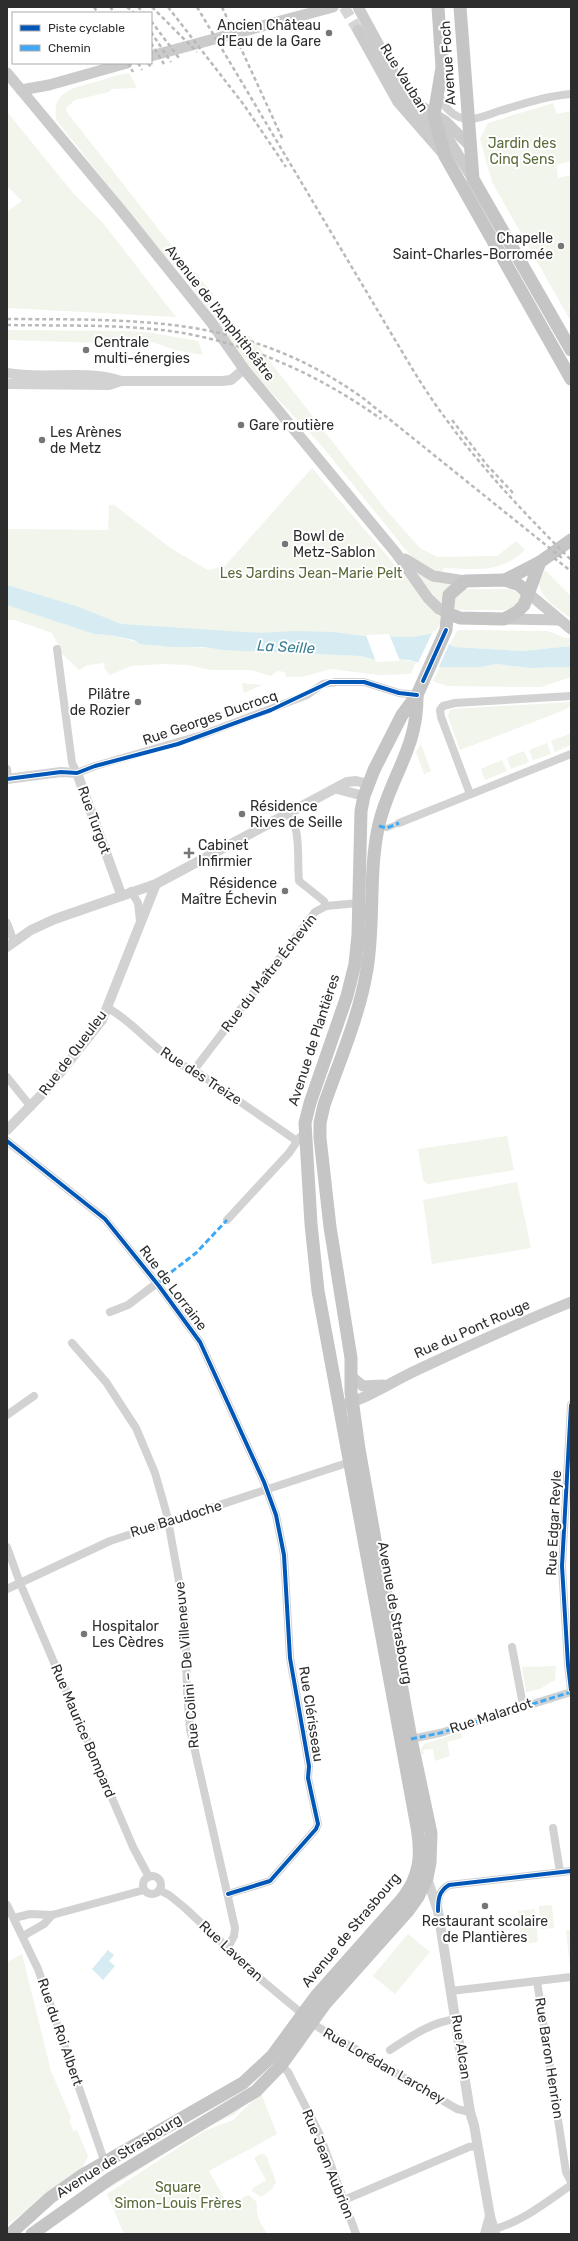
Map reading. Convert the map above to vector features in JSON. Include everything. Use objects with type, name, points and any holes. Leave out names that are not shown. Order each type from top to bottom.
[{"type":"main road","points":[[152,56],[333,7]]},
{"type":"main road","name":"Rue Vauban","points":[[358,7],[413,108],[440,136]]},
{"type":"main road","name":"Avenue Foch","points":[[438,7],[442,67],[434,115],[445,156],[571,379]]},
{"type":"main road","name":"Avenue Foch","points":[[460,7],[468,119]]},
{"type":"main road","name":"Rue Vauban","points":[[358,30],[398,102],[445,156]]},
{"type":"main road","points":[[21,90],[49,85],[123,64]]},
{"type":"main road","name":"Avenue de l'Amphithéâtre","points":[[7,74],[121,210],[211,322],[244,368],[396,553],[428,598],[440,609],[454,616]]},
{"type":"main road","name":"Rue Vauban","points":[[407,98],[452,127],[470,147]]},
{"type":"main road","points":[[434,115],[473,179],[571,350]]},
{"type":"main road","points":[[468,119],[473,179]]},
{"type":"main road","points":[[505,580],[540,562],[571,540]]},
{"type":"main road","name":"Avenue de l'Amphithéâtre","points":[[396,553],[426,574],[439,578],[465,581]]},
{"type":"main road","points":[[504,619],[521,609],[540,562]]},
{"type":"main road","points":[[560,620],[454,616],[450,595],[465,581],[505,580],[519,585],[571,629]]},
{"type":"main road","name":"Avenue de Plantières","points":[[346,1405],[318,1291],[305,1154],[301,1138],[310,1103],[351,979],[358,935],[361,811],[367,790],[402,715],[417,695],[446,630],[454,616]]},
{"type":"main road","name":"Avenue de Plantières","points":[[346,1405],[352,1377],[351,1358],[330,1227],[320,1138],[320,1123],[324,1105],[361,995],[367,971],[372,922],[374,847],[387,798],[411,743],[417,715],[417,695]]},
{"type":"main road","points":[[367,790],[387,798]]},
{"type":"main road","name":"Rue du Pont Rouge","points":[[346,1405],[486,1337],[571,1302]]},
{"type":"main road","name":"Rue du Pont Rouge","points":[[352,1377],[363,1386],[386,1385]]},
{"type":"main road","name":"Avenue de Strasbourg","points":[[32,2234],[111,2178],[244,2100],[256,2091],[306,2018],[409,1891],[417,1873],[420,1859],[417,1824],[350,1462],[346,1405]]},
{"type":"main road","name":"Avenue de Strasbourg","points":[[306,2018],[408,1911],[418,1897],[430,1864],[431,1833],[411,1739],[387,1606],[384,1577],[346,1405]]},
{"type":"main road","name":"Avenue de Strasbourg","points":[[10,2234],[51,2197],[81,2176],[243,2083],[277,2060]]},
{"type":"main road","points":[[105,2163],[111,2178]]},
{"type":"street","name":"Avenue Foch","points":[[439,90],[440,99],[448,110],[468,119]]},
{"type":"street","points":[[468,119],[551,95],[571,94]]},
{"type":"street","points":[[7,373],[43,376],[109,376],[121,381],[222,382],[231,380],[244,368]]},
{"type":"street","points":[[7,384],[109,386],[121,381]]},
{"type":"street","name":"Rue Turgot","points":[[57,650],[72,763],[121,894]]},
{"type":"street","name":"Rue Georges Ducrocq","points":[[7,775],[61,772],[77,774],[95,766],[202,735],[306,695],[323,684],[336,682],[364,682],[399,693],[417,695]]},
{"type":"street","points":[[470,794],[441,717],[440,710],[443,706],[455,703],[571,696]]},
{"type":"street","points":[[379,826],[387,828],[571,754]]},
{"type":"street","points":[[7,923],[10,944],[31,930],[55,919],[121,894],[156,884],[337,789],[367,790]]},
{"type":"street","points":[[290,813],[295,822],[300,881],[326,906]]},
{"type":"street","name":"Rue de Queuleu","points":[[7,1130],[31,1107],[102,1020],[108,1008],[140,921],[156,884]]},
{"type":"street","name":"Rue de Queuleu","points":[[132,891],[138,903],[140,921]]},
{"type":"street","name":"Rue du Maître Échevin","points":[[194,1070],[311,918],[326,906],[359,903]]},
{"type":"street","name":"Rue des Treize","points":[[108,1008],[181,1066],[194,1070],[301,1138]]},
{"type":"street","points":[[7,1077],[31,1107]]},
{"type":"street","points":[[227,1220],[301,1138]]},
{"type":"street","name":"Rue de Lorraine","points":[[7,1141],[102,1216],[157,1283],[200,1342],[267,1489]]},
{"type":"street","points":[[289,1153],[305,1154]]},
{"type":"street","points":[[110,1312],[128,1305],[157,1283]]},
{"type":"street","name":"Rue Colini – De Villeneuve","points":[[72,1343],[106,1382],[136,1428],[155,1474],[168,1522],[185,1614],[187,1692],[190,1728],[235,1928],[234,1936],[228,1947]]},
{"type":"street","points":[[7,1415],[34,1396]]},
{"type":"street","name":"Rue Edgar Reyle","points":[[571,1405],[562,1566],[571,1691]]},
{"type":"street","name":"Rue Baudoche","points":[[7,1589],[110,1540],[350,1462]]},
{"type":"street","name":"Rue Clérisseau","points":[[228,1894],[270,1881],[316,1829],[318,1824],[308,1778],[309,1766],[290,1658],[283,1549],[276,1515],[267,1489]]},
{"type":"street","name":"Rue Maurice Bompard","points":[[7,1547],[20,1583],[132,1847],[149,1877]]},
{"type":"street","points":[[512,1647],[523,1705]]},
{"type":"street","name":"Rue Malardot","points":[[411,1739],[571,1691]]},
{"type":"street","points":[[553,1828],[560,1872]]},
{"type":"street","points":[[438,1911],[438,1898],[443,1888],[449,1885],[571,1871]]},
{"type":"street","points":[[14,1918],[30,1914],[52,1915],[144,1890],[152,1894],[159,1890],[161,1885],[159,1880],[154,1877],[149,1877],[144,1881],[144,1890]]},
{"type":"street","name":"Rue Alcan","points":[[426,1878],[438,1911],[452,1991],[470,2112],[478,2146],[492,2232]]},
{"type":"street","name":"Rue Laveran","points":[[159,1890],[169,1895],[306,2018]]},
{"type":"street","name":"Rue du Roi Albert","points":[[7,1905],[23,1936],[48,1995],[105,2163]]},
{"type":"street","points":[[23,1936],[44,1924],[52,1915]]},
{"type":"street","points":[[452,1991],[571,1977]]},
{"type":"street","name":"Rue Baron Henrion","points":[[537,1981],[566,2172],[571,2183]]},
{"type":"street","name":"Rue Lorédan Larchey","points":[[306,2018],[457,2109],[470,2112]]},
{"type":"street","points":[[390,2050],[414,2034],[439,2023],[456,2019]]},
{"type":"street","name":"Rue Jean Aubrion","points":[[277,2060],[288,2072],[319,2133],[356,2234]]},
{"type":"street","points":[[344,2200],[470,2147],[478,2146]]},
{"type":"street","points":[[492,2232],[535,2209],[571,2183]]},
{"type":"green space","points":[[129,73],[137,88],[112,89],[109,92],[75,100],[66,108],[66,111],[163,235],[214,295],[209,300],[235,332],[250,336],[386,510],[420,548],[437,557],[497,556],[516,541],[525,550],[515,558],[497,567],[477,569],[444,568],[441,574],[418,565],[321,445],[255,375],[190,284],[145,232],[57,121],[57,103],[66,92],[73,88]]},
{"type":"green space","name":"Jardin des Cinq Sens","points":[[553,103],[557,114],[571,111],[571,161],[556,165],[558,178],[571,175],[571,302],[569,303],[571,317],[569,318],[492,182],[480,139],[488,123]]},
{"type":"green space","points":[[7,112],[73,193],[103,223],[176,317],[7,308],[7,212],[22,201],[7,186]]},
{"type":"green space","points":[[7,330],[128,331],[153,333],[198,341],[203,355],[175,350],[153,342],[101,343],[7,340]]},
{"type":"green space","name":"Les Jardins Jean-Marie Pelt","points":[[312,468],[442,620],[426,648],[138,635],[121,624],[110,620],[61,623],[94,634],[109,635],[150,645],[360,656],[380,661],[396,659],[416,662],[411,674],[379,675],[330,669],[302,677],[286,677],[285,672],[278,671],[271,676],[251,670],[211,670],[188,665],[164,664],[131,666],[110,675],[104,668],[105,663],[88,665],[79,670],[57,649],[58,644],[52,633],[15,620],[7,620],[7,529],[108,530],[109,505],[114,505],[172,549],[208,570],[225,566]]},
{"type":"green space","points":[[545,570],[571,596],[571,618],[546,599],[543,594],[539,583]]},
{"type":"green space","points":[[415,572],[434,581],[451,583],[442,605]]},
{"type":"green space","points":[[466,589],[510,589],[521,595],[515,606],[504,610],[457,610],[454,607],[453,600],[461,591]]},
{"type":"green space","points":[[457,631],[548,631],[565,638],[571,638],[571,646],[522,651],[455,647],[450,644]]},
{"type":"green space","points":[[497,664],[529,668],[571,667],[571,677],[541,687],[447,686],[433,681],[440,667],[480,667]]},
{"type":"green space","points":[[242,683],[262,685],[244,693]]},
{"type":"green space","points":[[571,702],[571,706],[562,711],[460,750],[448,717],[449,712],[452,709]]},
{"type":"green space","points":[[571,733],[571,745],[555,752],[551,741]]},
{"type":"green space","points":[[547,743],[551,754],[533,760],[529,750]]},
{"type":"green space","points":[[421,744],[431,771],[424,774],[416,752]]},
{"type":"green space","points":[[524,751],[529,762],[511,769],[507,758]]},
{"type":"green space","points":[[502,760],[507,771],[485,780],[481,769]]},
{"type":"green space","points":[[507,1136],[514,1170],[428,1184],[423,1180],[418,1149]]},
{"type":"green space","points":[[517,1182],[531,1248],[432,1264],[423,1200]]},
{"type":"green space","points":[[556,1666],[555,1680],[540,1689],[526,1692],[522,1667]]},
{"type":"green space","points":[[461,1732],[462,1738],[447,1742],[450,1756],[435,1761],[433,1749],[423,1750],[424,1754],[421,1754],[421,1749],[424,1744]]},
{"type":"green space","points":[[552,1905],[554,1928],[541,1929],[539,1906]]},
{"type":"green space","points":[[535,1909],[538,1942],[521,1944],[518,1911]]},
{"type":"green space","points":[[566,1930],[571,1930],[571,1968],[570,1968]]},
{"type":"green space","points":[[408,1934],[430,1952],[395,1994],[373,1976]]},
{"type":"green space","points":[[22,1954],[51,2071],[71,2118],[69,2120],[73,2131],[77,2130],[88,2156],[82,2169],[7,2225],[7,1962]]},
{"type":"green space","name":"Square Simon-Louis Frères","points":[[261,2093],[277,2134],[209,2171],[227,2203],[231,2204],[248,2195],[255,2200],[260,2223],[267,2234],[124,2234],[107,2194],[204,2131],[233,2120]]},
{"type":"green space","points":[[250,2099],[235,2114],[211,2125],[109,2188],[108,2185]]},
{"type":"green space","points":[[260,2154],[267,2157],[276,2182],[272,2189],[261,2197],[252,2191],[253,2188],[266,2180],[254,2158]]},
{"type":"water","name":"La Seille","points":[[7,585],[79,607],[121,624],[261,633],[293,631],[333,632],[364,636],[413,637],[435,633],[443,641],[455,647],[522,651],[571,646],[571,667],[529,668],[497,664],[480,667],[433,667],[409,660],[396,659],[380,661],[360,656],[223,650],[203,647],[173,647],[140,644],[134,640],[109,635],[94,634],[7,605]]},
{"type":"water","points":[[108,1950],[114,1955],[109,1961],[115,1966],[103,1980],[92,1969]]},
{"type":"pier","points":[[433,631],[436,631],[450,642],[438,669],[417,665]]},
{"type":"pier","points":[[389,634],[400,661],[376,662],[366,635]]},
{"type":"tunnel","points":[[344,7],[358,30]]},
{"type":"railway","points":[[94,7],[97,12]]},
{"type":"railway","points":[[110,7],[114,12]]},
{"type":"railway","points":[[127,7],[133,12]]},
{"type":"railway","points":[[138,7],[143,12]]},
{"type":"railway","points":[[152,7],[197,52]]},
{"type":"railway","points":[[168,7],[244,105],[286,167]]},
{"type":"railway","points":[[197,7],[413,370],[430,396],[448,422],[486,470],[571,560]]},
{"type":"railway","points":[[222,7],[283,140]]},
{"type":"railway","points":[[152,22],[179,58]]},
{"type":"railway","points":[[152,34],[171,62]]},
{"type":"railway","points":[[152,45],[164,64]]},
{"type":"railway","points":[[129,64],[133,72]]},
{"type":"railway","points":[[139,64],[142,70]]},
{"type":"railway","points":[[7,319],[104,320],[192,328],[235,337],[277,351],[320,371],[363,398],[562,558]]},
{"type":"railway","points":[[7,325],[109,326],[150,329],[199,336],[227,343],[281,362],[307,374],[357,403],[381,419]]},
{"type":"railway","points":[[452,420],[487,465],[515,495]]},
{"type":"railway","points":[[554,558],[571,571]]},
{"type":"marked path","points":[[379,826],[387,828],[399,823]]},
{"type":"marked path","points":[[157,1283],[196,1253],[227,1220]]},
{"type":"marked path","points":[[411,1739],[440,1733],[571,1692]]},
{"type":"cycle path","points":[[423,681],[446,630]]},
{"type":"cycle path","points":[[7,779],[61,772],[77,773],[95,766],[178,744],[271,710],[330,682],[364,682],[399,693],[417,695]]},
{"type":"cycle path","points":[[7,1141],[105,1219],[159,1286],[200,1342],[264,1482],[276,1515],[284,1555],[290,1658],[309,1766],[308,1778],[318,1824],[316,1829],[270,1881],[228,1894]]},
{"type":"cycle path","points":[[571,1405],[562,1566],[571,1690]]},
{"type":"cycle path","points":[[438,1911],[438,1903],[441,1893],[449,1885],[571,1871]]},
{"type":"place","name":"Ancien Château d'Eau de la Gare","points":[[329,33]]},
{"type":"place","name":"Chapelle Saint-Charles-Borromée","points":[[561,246]]},
{"type":"place","name":"Centrale multi-énergies","points":[[86,350]]},
{"type":"place","name":"Gare routière","points":[[241,425]]},
{"type":"place","name":"Les Arènes de Metz","points":[[42,440]]},
{"type":"place","name":"Bowl de Metz-Sablon","points":[[285,544]]},
{"type":"place","name":"Pilâtre de Rozier","points":[[138,702]]},
{"type":"place","name":"Résidence Rives de Seille","points":[[242,814]]},
{"type":"place","name":"Cabinet Infirmier","points":[[189,853]]},
{"type":"place","name":"Résidence Maître Échevin","points":[[285,891]]},
{"type":"place","name":"Hospitalor Les Cèdres","points":[[84,1634]]},
{"type":"place","name":"Restaurant scolaire de Plantières","points":[[485,1906]]}]
